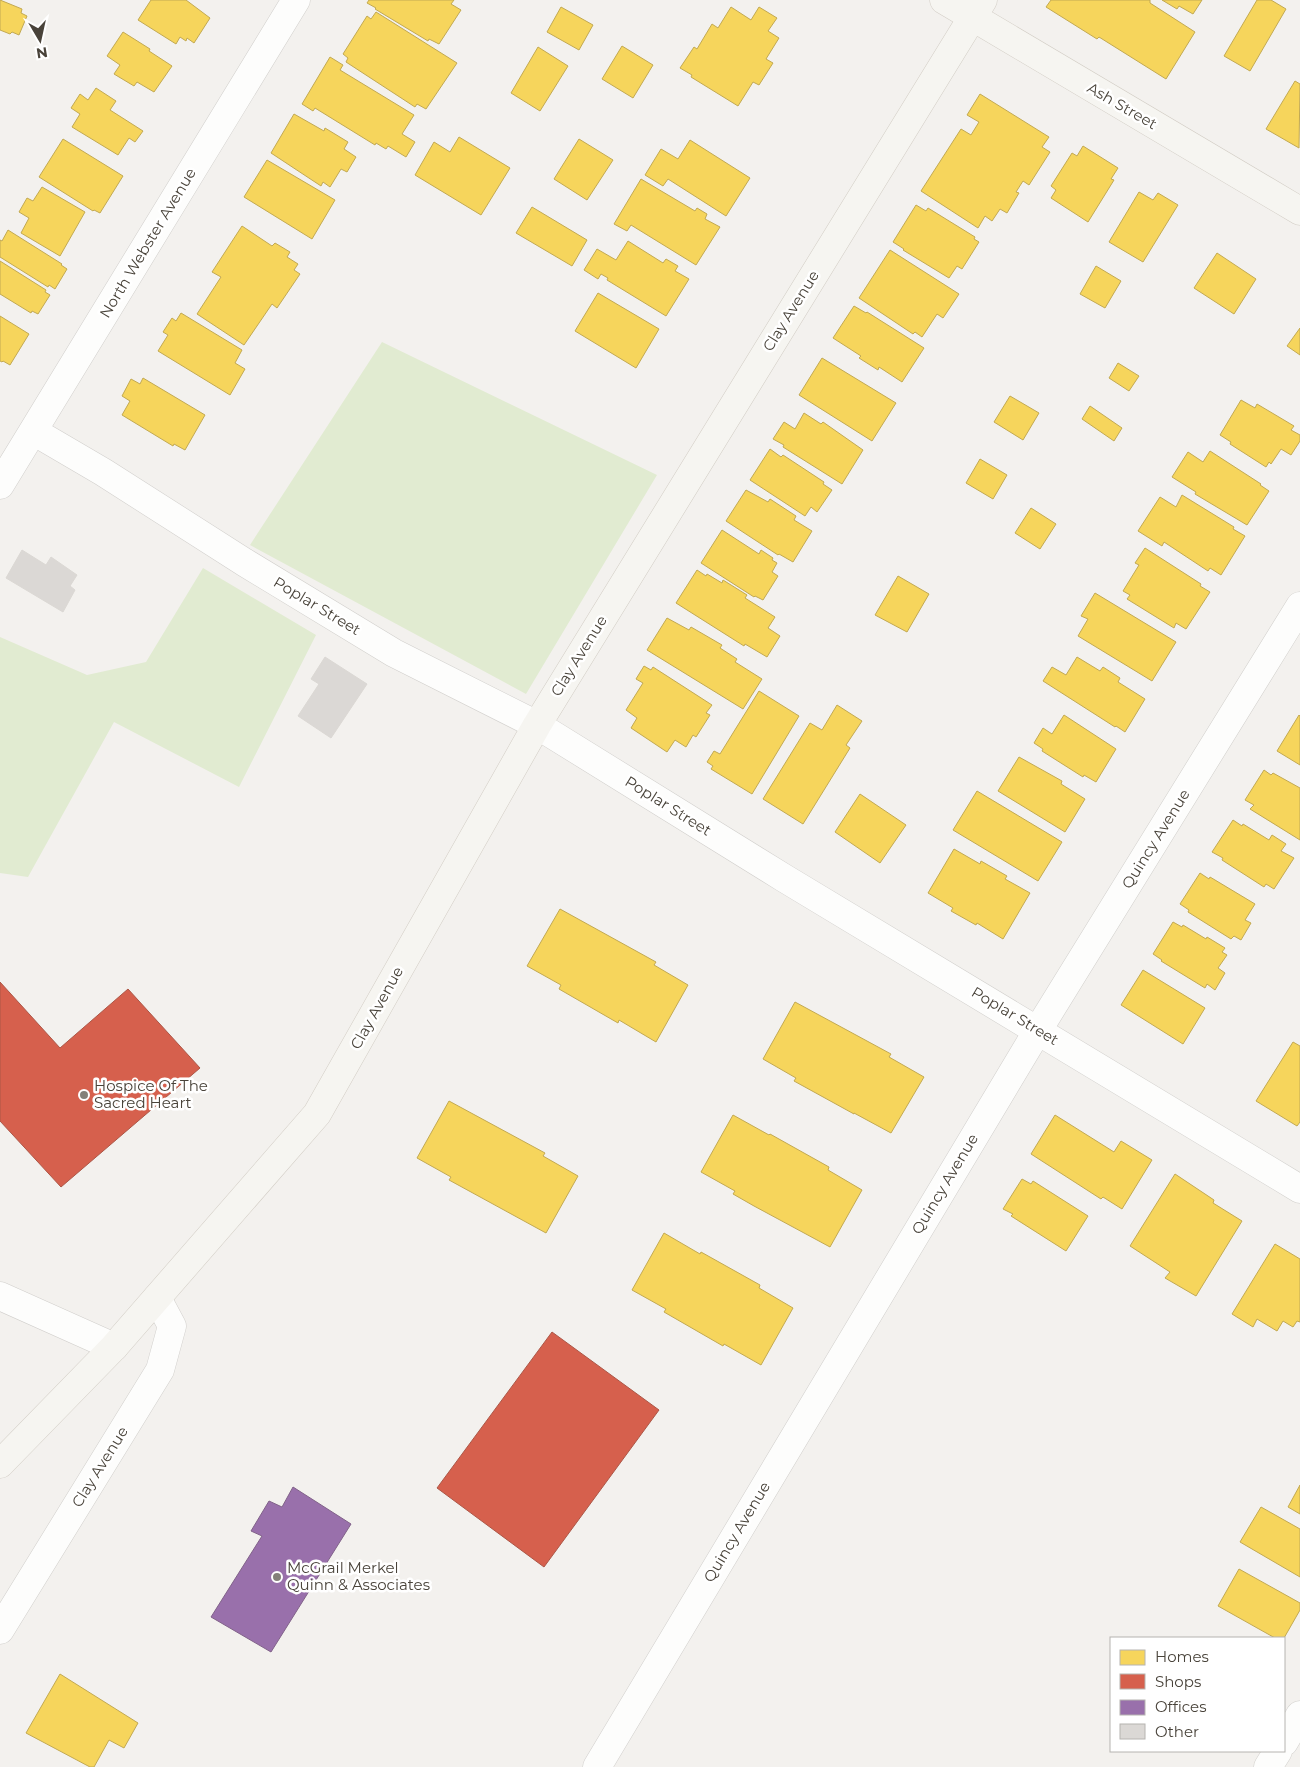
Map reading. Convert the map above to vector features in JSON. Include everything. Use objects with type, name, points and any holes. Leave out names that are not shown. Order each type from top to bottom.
[{"type":"main road","name":"Ash Street","points":[[944,0],[977,9],[1300,211]]},
{"type":"main road","name":"Clay Avenue","points":[[0,1464],[114,1347],[317,1114],[536,725],[977,9]]},
{"type":"street","name":"North Webster Avenue","points":[[0,485],[296,0]]},
{"type":"street","name":"Poplar Street","points":[[34,430],[244,562],[394,653],[536,725],[784,878],[1300,1189]]},
{"type":"street","name":"Quincy Avenue","points":[[597,1767],[1038,1030],[1300,606]]},
{"type":"street","points":[[0,1296],[114,1347]]},
{"type":"street","name":"Clay Avenue","points":[[0,1630],[160,1370],[172,1326],[157,1298]]},
{"type":"street","points":[[1285,1740],[1300,1715]]},
{"type":"street","points":[[1268,1767],[1277,1752]]},
{"type":"green space","points":[[382,342],[657,475],[526,694],[250,545]]},
{"type":"green space","points":[[203,568],[316,635],[239,787],[114,722],[28,877],[0,873],[0,637],[87,675],[146,662]]},
{"type":"building: Homes","points":[[0,0],[22,9],[21,13],[27,16],[19,35],[0,30]]},
{"type":"building: Homes","points":[[151,0],[186,0],[210,18],[194,43],[187,38],[186,41],[180,37],[176,44],[138,20]]},
{"type":"building: Homes","points":[[369,0],[454,0],[451,4],[461,10],[439,44],[429,39],[428,41],[375,9],[367,3]]},
{"type":"building: Homes","points":[[1051,0],[1150,0],[1150,3],[1195,32],[1166,79],[1099,37],[1097,39],[1046,7]]},
{"type":"building: Homes","points":[[1162,0],[1202,0],[1193,14],[1179,6],[1177,9]]},
{"type":"building: Homes","points":[[1257,0],[1271,0],[1286,9],[1250,71],[1224,56]]},
{"type":"building: Homes","points":[[561,7],[593,25],[579,50],[547,32]]},
{"type":"building: Homes","points":[[731,7],[751,20],[759,7],[777,18],[768,31],[779,38],[766,59],[773,63],[759,85],[753,82],[738,106],[680,68],[694,47],[697,49],[712,24],[718,28]]},
{"type":"building: Homes","points":[[376,12],[457,63],[426,109],[417,104],[415,107],[346,62],[348,58],[343,54],[367,16],[371,19]]},
{"type":"building: Homes","points":[[123,32],[172,66],[154,92],[137,82],[134,86],[114,74],[120,65],[107,56]]},
{"type":"building: Homes","points":[[622,46],[653,65],[633,98],[602,79]]},
{"type":"building: Homes","points":[[538,47],[568,66],[540,111],[511,93]]},
{"type":"building: Homes","points":[[330,57],[343,65],[340,70],[414,115],[402,134],[415,142],[406,157],[388,146],[386,149],[376,143],[375,145],[315,108],[313,111],[302,104]]},
{"type":"building: Homes","points":[[1295,81],[1300,84],[1299,148],[1266,129]]},
{"type":"building: Homes","points":[[96,88],[116,101],[110,110],[143,131],[135,142],[129,138],[118,155],[72,127],[80,114],[71,108],[80,94],[88,100]]},
{"type":"building: Homes","points":[[980,94],[1049,137],[1042,147],[1050,152],[1029,185],[1023,181],[1016,192],[1019,193],[1007,213],[1000,209],[992,221],[985,216],[978,228],[921,191],[961,129],[971,135],[979,122],[967,115]]},
{"type":"building: Homes","points":[[294,114],[324,131],[325,128],[348,142],[344,149],[356,157],[347,172],[341,169],[330,187],[323,182],[321,186],[271,153]]},
{"type":"building: Homes","points":[[459,137],[510,168],[481,215],[415,175],[434,142],[450,152]]},
{"type":"building: Homes","points":[[63,139],[123,176],[100,213],[93,211],[39,177]]},
{"type":"building: Homes","points":[[579,139],[613,160],[587,200],[554,179]]},
{"type":"building: Homes","points":[[690,140],[750,178],[726,216],[668,179],[663,186],[645,175],[661,149],[678,159]]},
{"type":"building: Homes","points":[[1083,146],[1118,168],[1111,179],[1114,180],[1088,222],[1051,198],[1056,190],[1051,186],[1072,153],[1077,156]]},
{"type":"building: Homes","points":[[267,160],[335,200],[312,239],[244,197]]},
{"type":"building: Homes","points":[[641,179],[695,211],[697,208],[707,214],[705,219],[720,227],[696,265],[631,225],[627,231],[614,224]]},
{"type":"building: Homes","points":[[42,187],[85,212],[60,256],[21,233],[29,218],[19,212],[27,198],[33,201]]},
{"type":"building: Homes","points":[[1139,192],[1153,200],[1158,193],[1178,205],[1143,262],[1109,242]]},
{"type":"building: Homes","points":[[916,205],[926,211],[928,208],[975,237],[974,239],[979,242],[962,269],[957,266],[949,278],[893,242]]},
{"type":"building: Homes","points":[[532,207],[587,240],[572,266],[516,233]]},
{"type":"building: Homes","points":[[242,226],[272,246],[275,243],[290,252],[287,257],[298,264],[294,270],[300,274],[277,308],[272,304],[244,345],[197,314],[221,277],[212,272]]},
{"type":"building: Homes","points":[[8,230],[67,269],[55,289],[49,285],[48,287],[0,257],[0,240],[2,241]]},
{"type":"building: Homes","points":[[628,241],[663,263],[666,259],[678,266],[675,271],[689,279],[666,316],[607,280],[608,278],[601,274],[598,279],[584,270],[597,249],[616,260]]},
{"type":"building: Homes","points":[[890,250],[959,294],[943,318],[937,314],[922,337],[915,332],[913,334],[859,298]]},
{"type":"building: Homes","points":[[1217,253],[1256,279],[1234,314],[1194,288]]},
{"type":"building: Homes","points":[[0,261],[46,290],[45,292],[50,295],[38,314],[32,311],[31,313],[0,294]]},
{"type":"building: Homes","points":[[1096,266],[1121,281],[1105,308],[1080,294]]},
{"type":"building: Homes","points":[[598,293],[659,329],[636,368],[575,331]]},
{"type":"building: Homes","points":[[854,306],[867,312],[924,348],[902,382],[879,367],[878,370],[859,358],[861,356],[833,338]]},
{"type":"building: Homes","points":[[181,313],[242,350],[235,363],[245,369],[230,395],[158,351],[168,335],[163,332],[172,318],[176,321]]},
{"type":"building: Homes","points":[[0,316],[29,334],[10,365],[0,361]]},
{"type":"building: Homes","points":[[1300,328],[1300,355],[1287,346]]},
{"type":"building: Homes","points":[[822,358],[896,403],[872,441],[799,395]]},
{"type":"building: Homes","points":[[1118,363],[1139,376],[1129,391],[1109,378]]},
{"type":"building: Homes","points":[[143,378],[205,415],[185,450],[174,444],[173,446],[122,415],[130,401],[122,396],[131,379],[140,384]]},
{"type":"building: Homes","points":[[1010,396],[1039,413],[1023,440],[994,422]]},
{"type":"building: Homes","points":[[1241,400],[1255,408],[1257,404],[1294,426],[1291,430],[1300,435],[1300,441],[1291,455],[1281,449],[1271,464],[1269,462],[1266,467],[1230,444],[1231,442],[1220,435]]},
{"type":"building: Homes","points":[[1090,406],[1122,428],[1114,441],[1082,419]]},
{"type":"building: Homes","points":[[804,413],[821,424],[823,422],[863,450],[842,484],[773,439],[784,422],[795,429]]},
{"type":"building: Homes","points":[[770,449],[781,457],[783,455],[824,482],[823,484],[832,490],[817,512],[811,507],[805,516],[750,480]]},
{"type":"building: Homes","points":[[1210,451],[1269,491],[1247,525],[1195,494],[1196,492],[1172,477],[1188,452],[1203,462]]},
{"type":"building: Homes","points":[[980,459],[1007,475],[993,499],[966,483]]},
{"type":"building: Homes","points":[[746,490],[768,502],[770,499],[796,516],[794,520],[812,531],[793,562],[778,555],[726,521]]},
{"type":"building: Homes","points":[[1182,495],[1234,527],[1233,529],[1245,536],[1221,575],[1210,568],[1208,571],[1164,542],[1162,546],[1138,531],[1160,497],[1176,507]]},
{"type":"building: Homes","points":[[1031,508],[1056,524],[1040,549],[1015,533]]},
{"type":"building: Homes","points":[[722,530],[759,554],[761,550],[777,563],[772,572],[778,576],[763,600],[754,597],[701,563]]},
{"type":"building: Homes","points":[[1145,548],[1201,584],[1200,586],[1210,592],[1186,629],[1176,623],[1174,628],[1127,599],[1130,595],[1123,591],[1139,565],[1135,563]]},
{"type":"building: Homes","points":[[697,570],[722,583],[723,580],[747,595],[745,598],[775,617],[768,628],[780,636],[767,657],[745,644],[744,646],[676,603]]},
{"type":"building: Homes","points":[[898,576],[929,594],[907,632],[875,615]]},
{"type":"building: Homes","points":[[1095,593],[1176,642],[1152,681],[1078,636],[1088,619],[1081,616]]},
{"type":"building: Homes","points":[[667,618],[689,630],[691,627],[722,645],[720,648],[737,659],[735,662],[762,679],[743,709],[647,650]]},
{"type":"building: Homes","points":[[1077,657],[1100,671],[1103,667],[1120,678],[1118,682],[1145,699],[1125,732],[1043,681],[1052,667],[1066,675]]},
{"type":"building: Homes","points":[[644,666],[651,670],[653,667],[712,705],[706,713],[710,715],[696,737],[693,735],[686,747],[675,740],[667,752],[631,728],[637,718],[626,710],[643,683],[636,679]]},
{"type":"building: Homes","points":[[759,691],[799,716],[752,794],[711,769],[713,766],[707,762],[714,751],[720,754]]},
{"type":"building: Homes","points":[[837,705],[862,721],[846,745],[850,748],[803,824],[763,799],[810,723],[822,730]]},
{"type":"building: Homes","points":[[1064,715],[1116,749],[1096,782],[1084,775],[1083,777],[1042,751],[1043,749],[1034,743],[1043,728],[1052,734]]},
{"type":"building: Homes","points":[[1300,716],[1300,765],[1277,751]]},
{"type":"building: Homes","points":[[1019,757],[1062,781],[1061,784],[1085,799],[1065,832],[998,791]]},
{"type":"building: Homes","points":[[1264,770],[1300,788],[1300,840],[1250,809],[1254,805],[1245,800]]},
{"type":"building: Homes","points":[[977,791],[1062,842],[1038,881],[953,830]]},
{"type":"building: Homes","points":[[860,794],[906,825],[880,863],[835,832]]},
{"type":"building: Homes","points":[[1233,820],[1269,840],[1272,835],[1286,844],[1281,851],[1294,858],[1274,889],[1266,884],[1264,887],[1212,852]]},
{"type":"building: Homes","points":[[954,849],[980,864],[981,861],[1007,876],[1005,879],[1030,893],[1003,939],[977,923],[976,925],[951,911],[953,908],[928,893]]},
{"type":"building: Homes","points":[[1200,873],[1255,904],[1245,920],[1251,923],[1241,940],[1234,936],[1231,939],[1188,912],[1189,910],[1180,904]]},
{"type":"building: Homes","points":[[560,909],[656,962],[654,965],[688,985],[656,1042],[619,1020],[618,1023],[559,989],[561,985],[527,966]]},
{"type":"building: Homes","points":[[1173,922],[1182,927],[1183,925],[1206,939],[1207,937],[1225,948],[1222,952],[1227,955],[1218,968],[1225,973],[1215,990],[1207,984],[1205,988],[1153,954]]},
{"type":"building: Homes","points":[[1143,970],[1205,1008],[1183,1044],[1121,1005]]},
{"type":"building: Homes","points":[[795,1002],[891,1054],[889,1057],[924,1077],[891,1133],[794,1081],[796,1078],[763,1059]]},
{"type":"building: Homes","points":[[1293,1042],[1300,1046],[1300,1122],[1297,1126],[1256,1101]]},
{"type":"building: Homes","points":[[449,1101],[545,1153],[543,1156],[578,1176],[546,1233],[449,1180],[451,1177],[417,1158]]},
{"type":"building: Homes","points":[[733,1115],[829,1167],[828,1170],[862,1190],[830,1247],[733,1194],[735,1191],[701,1172]]},
{"type":"building: Homes","points":[[1055,1115],[1114,1152],[1121,1141],[1152,1160],[1122,1209],[1103,1197],[1101,1199],[1031,1154]]},
{"type":"building: Homes","points":[[1175,1174],[1214,1200],[1213,1203],[1242,1221],[1196,1296],[1165,1278],[1170,1272],[1130,1246]]},
{"type":"building: Homes","points":[[1022,1179],[1031,1184],[1033,1181],[1088,1216],[1066,1251],[1003,1209]]},
{"type":"building: Homes","points":[[664,1233],[760,1285],[759,1288],[793,1308],[761,1365],[724,1344],[723,1346],[664,1312],[666,1309],[632,1290]]},
{"type":"building: Homes","points":[[1275,1244],[1300,1259],[1300,1322],[1297,1321],[1293,1327],[1283,1321],[1277,1331],[1257,1319],[1253,1327],[1232,1314]]},
{"type":"building: Homes","points":[[1300,1485],[1300,1514],[1288,1507]]},
{"type":"building: Homes","points":[[1261,1507],[1300,1529],[1300,1577],[1240,1542]]},
{"type":"building: Homes","points":[[1239,1569],[1300,1603],[1300,1610],[1285,1637],[1273,1637],[1218,1606]]},
{"type":"building: Homes","points":[[60,1674],[138,1723],[124,1748],[109,1740],[94,1767],[90,1767],[26,1733]]},
{"type":"building: Shops","name":"Hospice Of The Sacred Heart","points":[[0,982],[60,1048],[128,989],[200,1068],[61,1187],[0,1121]]},
{"type":"building: Shops","points":[[552,1332],[659,1410],[544,1567],[437,1488]]},
{"type":"building: Offices","name":"McGrail Merkel Quinn & Associates","points":[[293,1487],[351,1524],[271,1652],[211,1617],[262,1536],[251,1531],[269,1501],[282,1507]]},
{"type":"building: Other","points":[[22,550],[46,565],[51,557],[77,575],[70,586],[75,590],[63,612],[6,578]]},
{"type":"building: Other","points":[[325,657],[367,684],[331,738],[298,716],[319,684],[311,679]]},
{"type":"place","name":"Hospice Of The Sacred Heart","points":[[84,1095]]},
{"type":"place","name":"McGrail Merkel Quinn & Associates","points":[[277,1577]]}]
